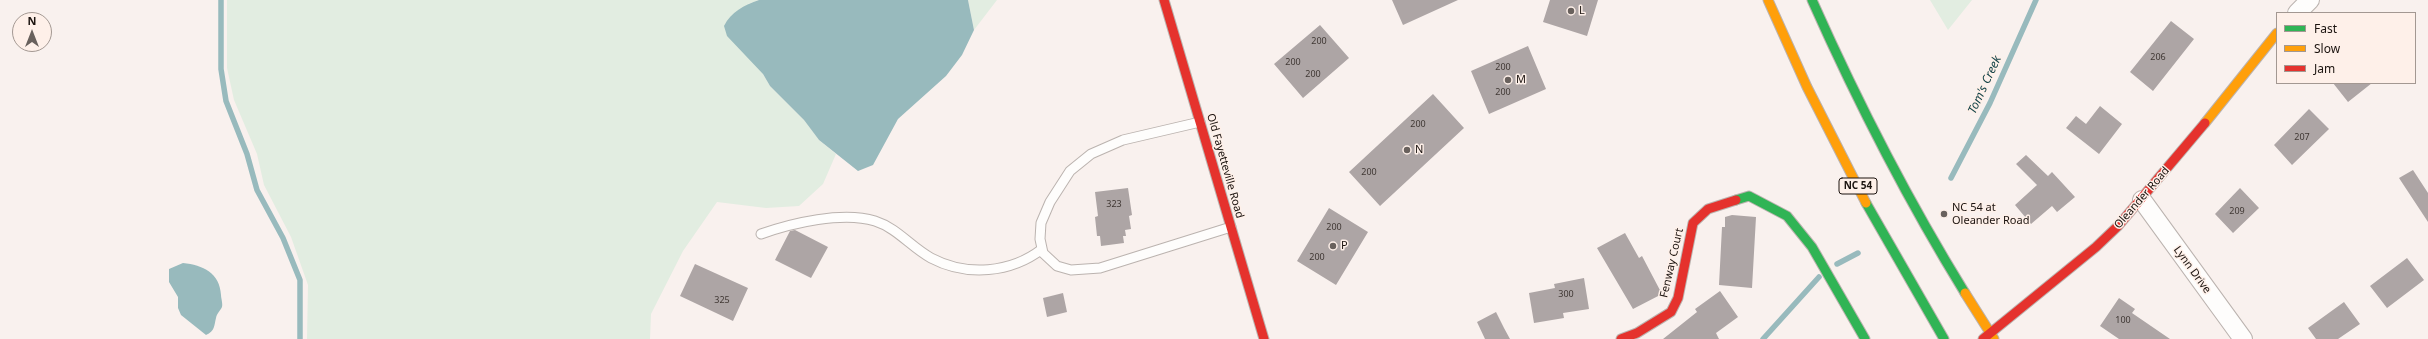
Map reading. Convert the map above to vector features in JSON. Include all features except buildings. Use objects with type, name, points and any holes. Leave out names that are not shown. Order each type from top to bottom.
[{"type":"main road","name":"Old Fayetteville Road","points":[[1164,0],[1264,339]]},
{"type":"main road","name":"NC 54","points":[[1768,0],[1815,102],[1884,238],[1944,339]]},
{"type":"main road","points":[[1812,0],[1846,74],[1889,159],[1942,257],[1989,337]]},
{"type":"main road","name":"Oleander Road","points":[[1989,337],[2096,247],[2142,200],[2276,34]]},
{"type":"main road","name":"Fenway Court","points":[[1621,339],[1637,333],[1671,312],[1678,298],[1693,223],[1708,209],[1749,196],[1788,216],[1812,247],[1865,339]]},
{"type":"street","name":"Lynn Drive","points":[[2142,200],[2243,339]]},
{"type":"lane","points":[[1200,122],[1123,140],[1091,154],[1070,171],[1050,202],[1041,224],[1040,239],[1043,253],[1057,266],[1071,270],[1100,268],[1231,227]]},
{"type":"lane","points":[[761,234],[781,227],[824,219],[874,221],[888,227],[930,257],[942,263],[974,269],[992,270],[1012,267],[1029,259],[1042,249]]},
{"type":"shaded area","points":[[227,0],[759,0],[748,4],[763,74],[770,86],[804,120],[819,140],[836,154],[823,184],[799,206],[766,208],[717,202],[683,251],[651,314],[650,339],[307,339],[308,285],[291,237],[264,185],[257,154],[234,100],[227,68]]},
{"type":"shaded area","points":[[968,0],[997,0],[974,30]]},
{"type":"shaded area","points":[[1930,0],[1972,0],[1948,30]]},
{"type":"water","points":[[759,0],[968,0],[974,30],[962,55],[946,76],[898,119],[873,165],[858,171],[819,140],[804,120],[770,86],[763,74],[727,36],[724,26],[730,17],[748,4]]},
{"type":"water","points":[[183,263],[204,268],[214,276],[220,287],[222,307],[217,315],[213,330],[206,335],[181,315],[178,308],[178,297],[169,282],[169,269]]},
{"type":"waterway","points":[[221,0],[221,69],[226,101],[247,154],[257,190],[283,238],[300,280],[300,339]]},
{"type":"waterway","name":"Tom's Creek","points":[[1951,178],[1990,103],[2036,0]]},
{"type":"waterway","name":"Tom's Creek","points":[[1837,264],[1858,253]]},
{"type":"waterway","name":"Tom's Creek","points":[[1763,339],[1819,277]]},
{"type":"traffic: fast","points":[[1812,0],[1865,112],[1903,186],[1965,293]]},
{"type":"traffic: fast","points":[[1736,200],[1749,196],[1787,216],[1812,247],[1865,339]]},
{"type":"traffic: fast","points":[[1866,203],[1944,339]]},
{"type":"traffic: slow","points":[[1768,0],[1807,87],[1866,203]]},
{"type":"traffic: slow","points":[[2205,123],[2276,34]]},
{"type":"traffic: slow","points":[[1965,293],[1994,339]]},
{"type":"traffic: jam","points":[[1164,0],[1264,339]]},
{"type":"traffic: jam","points":[[1983,339],[2096,247],[2118,226],[2205,123]]},
{"type":"traffic: jam","points":[[1621,339],[1637,333],[1671,312],[1678,298],[1693,223],[1708,209],[1736,200]]},
{"type":"place","name":"L","points":[[1571,11]]},
{"type":"place","name":"M","points":[[1508,80]]},
{"type":"place","name":"N","points":[[1407,150]]},
{"type":"place","name":"NC 54 at Oleander Road","points":[[1944,214]]},
{"type":"place","name":"P","points":[[1333,246]]}]
